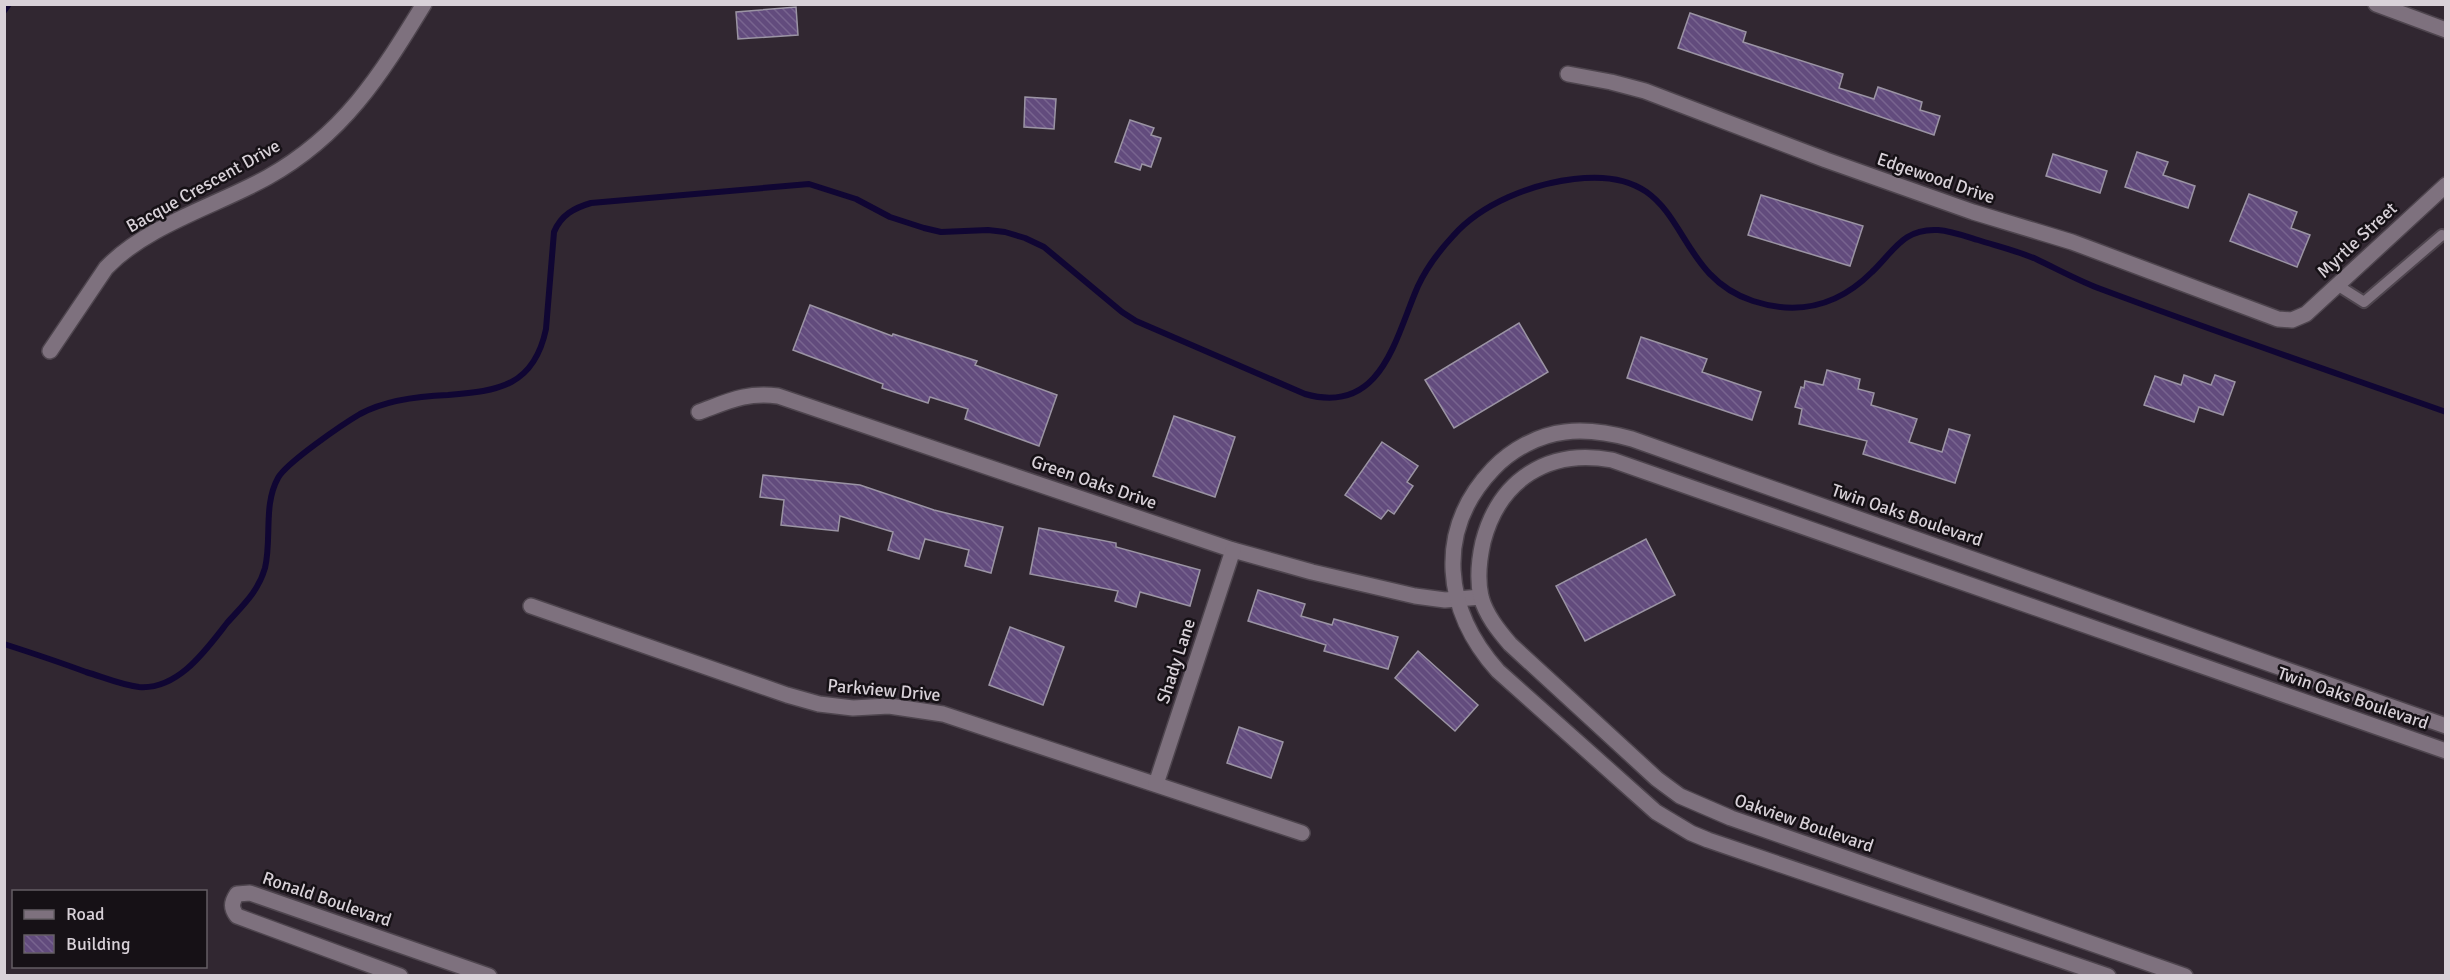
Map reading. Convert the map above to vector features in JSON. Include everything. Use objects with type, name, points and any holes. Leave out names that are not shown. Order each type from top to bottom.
[{"type":"street","name":"Bacque Crescent Drive","points":[[50,351],[115,258],[145,238],[268,177],[312,147],[338,125],[358,104],[393,56],[424,4]]},
{"type":"street","points":[[2376,4],[2445,30]]},
{"type":"street","name":"Edgewood Drive","points":[[1568,74],[1611,81],[1645,91],[1973,213],[2072,242],[2266,315],[2292,320]]},
{"type":"street","name":"Myrtle Street","points":[[2292,320],[2306,314],[2445,185]]},
{"type":"street","name":"Green Oaks Drive","points":[[699,411],[741,396],[758,393],[778,396],[1233,550],[1415,596],[1458,600],[1481,597]]},
{"type":"street","name":"Twin Oaks Boulevard","points":[[1458,600],[1453,565],[1455,533],[1465,506],[1485,478],[1504,458],[1543,437],[1563,432],[1606,432],[1632,439],[2445,726]]},
{"type":"street","name":"Twin Oaks Boulevard","points":[[1481,597],[1479,569],[1482,550],[1488,525],[1504,497],[1514,485],[1541,467],[1564,459],[1594,457],[1612,460],[2445,751]]},
{"type":"street","name":"Shady Lane","points":[[1156,784],[1233,550]]},
{"type":"street","name":"Oakview Boulevard","points":[[1481,597],[1498,630],[1510,644],[1657,779],[1680,796],[1742,822],[2185,975]]},
{"type":"street","points":[[1458,600],[1468,631],[1498,671],[1667,819],[1708,840],[2108,975]]},
{"type":"street","name":"Parkview Drive","points":[[531,606],[787,695],[819,704],[853,708],[889,706],[943,714],[1302,833]]},
{"type":"street","name":"Ronald Boulevard","points":[[400,975],[237,916],[232,910],[232,901],[237,894],[250,893],[489,975]]},
{"type":"lane","points":[[2337,285],[2364,302],[2442,235],[2445,236]]},
{"type":"building","points":[[796,7],[798,35],[738,39],[736,12]]},
{"type":"building","points":[[1690,13],[1746,32],[1743,42],[1843,74],[1839,88],[1874,99],[1878,87],[1922,102],[1920,110],[1940,116],[1934,135],[1678,48]]},
{"type":"building","points":[[1025,97],[1056,99],[1054,129],[1024,127]]},
{"type":"building","points":[[1130,120],[1154,128],[1151,135],[1161,138],[1151,167],[1142,164],[1140,170],[1115,162]]},
{"type":"building","points":[[2137,152],[2168,162],[2163,175],[2195,186],[2188,208],[2125,187]]},
{"type":"building","points":[[2053,154],[2107,171],[2100,193],[2046,176]]},
{"type":"building","points":[[2249,194],[2297,212],[2291,228],[2310,235],[2297,267],[2230,241]]},
{"type":"building","points":[[1761,195],[1863,226],[1850,266],[1748,235]]},
{"type":"building","points":[[810,305],[892,336],[893,334],[977,361],[975,365],[1057,395],[1039,446],[965,419],[968,409],[930,397],[928,403],[882,388],[883,384],[793,350]]},
{"type":"building","points":[[1519,323],[1548,372],[1454,428],[1425,380]]},
{"type":"building","points":[[1641,337],[1707,359],[1702,372],[1761,392],[1752,420],[1627,378]]},
{"type":"building","points":[[1827,370],[1860,379],[1858,389],[1874,393],[1871,405],[1917,419],[1909,442],[1942,452],[1949,429],[1970,435],[1955,483],[1863,454],[1867,441],[1799,424],[1802,409],[1795,407],[1801,387],[1804,388],[1805,381],[1823,385]]},
{"type":"building","points":[[2184,375],[2211,385],[2215,375],[2235,382],[2223,415],[2199,407],[2194,422],[2144,405],[2155,376],[2181,385]]},
{"type":"building","points":[[1174,416],[1235,437],[1215,497],[1153,476]]},
{"type":"building","points":[[1382,442],[1418,466],[1407,482],[1413,486],[1394,514],[1388,510],[1381,519],[1345,495]]},
{"type":"building","points":[[763,475],[860,485],[934,510],[1003,527],[991,573],[965,566],[969,550],[925,539],[919,559],[888,550],[893,532],[840,516],[838,531],[781,525],[784,500],[760,497]]},
{"type":"building","points":[[1039,528],[1116,543],[1116,547],[1200,570],[1190,606],[1140,592],[1136,607],[1115,601],[1118,591],[1030,574]]},
{"type":"building","points":[[1646,539],[1675,595],[1585,641],[1556,586]]},
{"type":"building","points":[[1258,590],[1305,604],[1301,616],[1332,625],[1334,619],[1398,637],[1388,669],[1324,651],[1326,645],[1248,621]]},
{"type":"building","points":[[1010,627],[1064,647],[1043,705],[989,685]]},
{"type":"building","points":[[1418,651],[1478,705],[1455,731],[1395,678]]},
{"type":"building","points":[[1239,727],[1283,742],[1271,778],[1227,763]]},
{"type":"waterway","points":[[4,11],[9,4]]},
{"type":"waterway","points":[[4,644],[112,681],[139,687],[166,682],[190,666],[249,598],[262,577],[267,557],[269,511],[273,488],[283,471],[292,463],[341,426],[370,409],[414,398],[483,391],[498,387],[512,382],[533,363],[546,329],[554,232],[560,221],[569,213],[591,203],[809,184],[856,199],[890,217],[924,228],[941,232],[988,230],[1005,232],[1044,247],[1136,321],[1305,394],[1331,398],[1352,394],[1369,383],[1382,368],[1425,273],[1443,247],[1465,224],[1493,205],[1541,185],[1574,179],[1612,179],[1640,188],[1659,203],[1704,268],[1725,287],[1753,301],[1786,308],[1817,305],[1832,300],[1859,284],[1900,242],[1916,233],[1938,230],[1963,235],[2036,259],[2098,288],[2446,412]]}]
